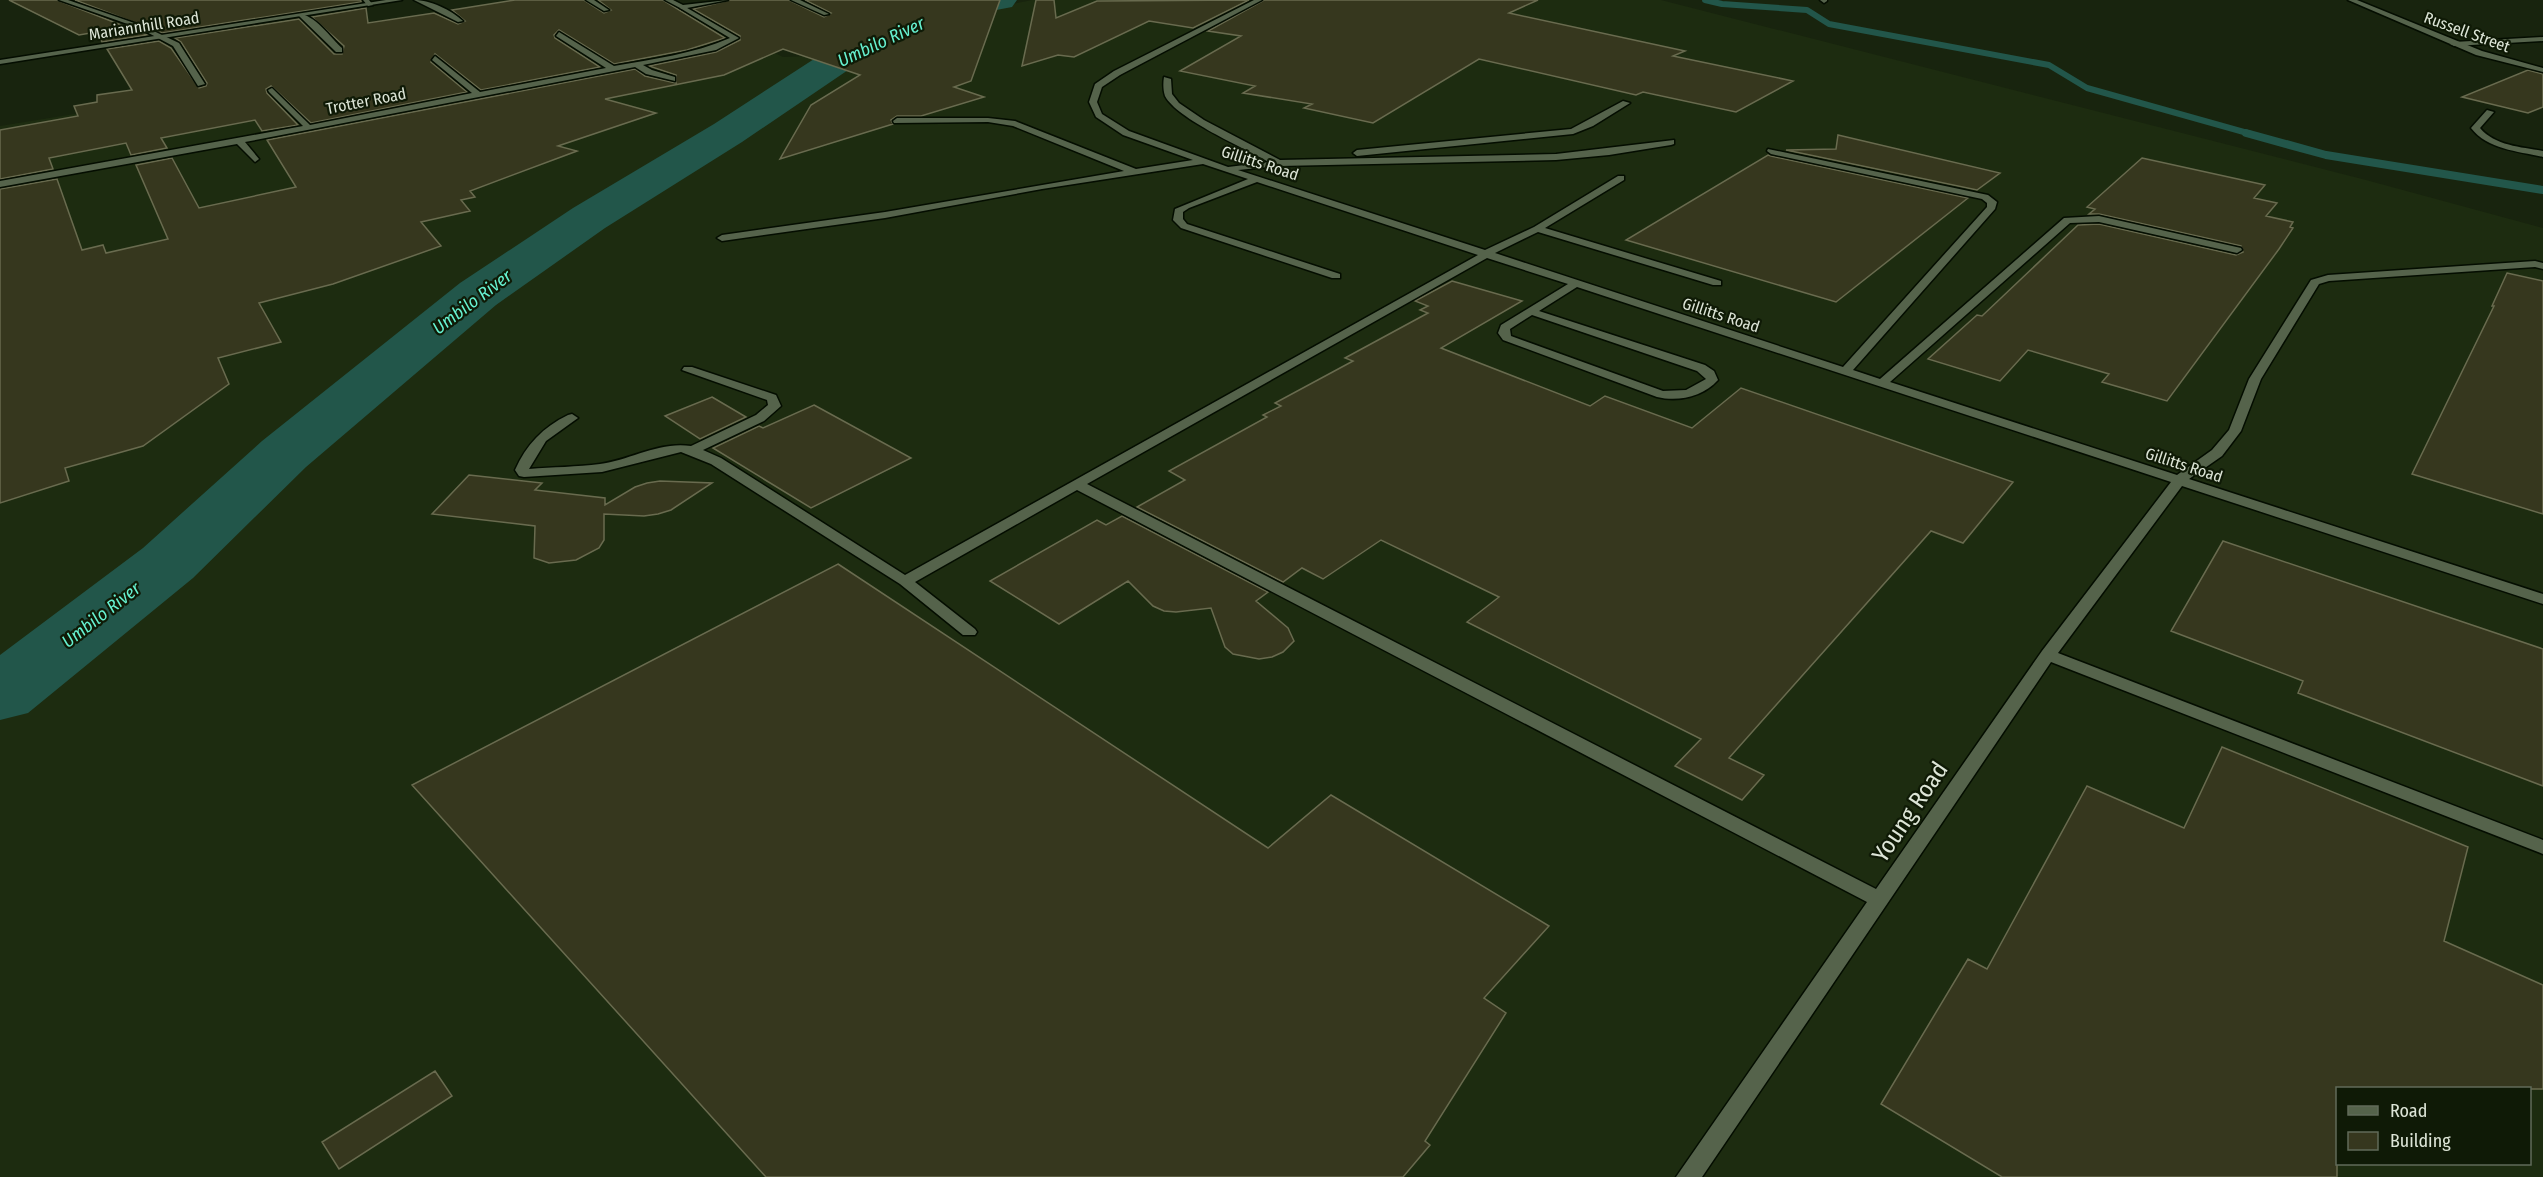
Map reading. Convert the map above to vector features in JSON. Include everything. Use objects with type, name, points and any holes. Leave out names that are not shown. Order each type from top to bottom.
[{"type":"street","points":[[63,0],[141,27],[176,45],[201,84]]},
{"type":"street","name":"Mariannhill Road","points":[[0,62],[301,15],[368,2],[399,0]]},
{"type":"street","points":[[417,0],[443,10],[460,21]]},
{"type":"street","points":[[589,0],[606,10]]},
{"type":"street","points":[[668,0],[682,7],[725,0]]},
{"type":"street","points":[[794,0],[826,14]]},
{"type":"street","name":"Gillitts Road","points":[[1259,0],[1117,73],[1098,86],[1093,102],[1099,115],[1126,133],[1226,169],[2543,599]]},
{"type":"street","name":"Russell Street","points":[[2351,0],[2454,44],[2543,70]]},
{"type":"street","name":"Trotter Road","points":[[0,184],[239,141],[613,69],[713,48],[735,38],[682,7]]},
{"type":"street","points":[[301,15],[339,50]]},
{"type":"street","points":[[559,34],[613,69]]},
{"type":"street","points":[[2454,44],[2543,39]]},
{"type":"street","points":[[435,58],[479,94]]},
{"type":"street","points":[[636,64],[649,72],[672,79]]},
{"type":"street","points":[[1167,79],[1168,94],[1176,105],[1201,122],[1278,163],[1556,157],[1609,152],[1671,142]]},
{"type":"street","points":[[272,90],[308,127]]},
{"type":"street","points":[[1226,169],[1573,131],[1626,103]]},
{"type":"street","points":[[2490,112],[2475,128],[2479,135],[2543,154]]},
{"type":"street","points":[[897,121],[988,120],[1015,124],[1139,173]]},
{"type":"street","points":[[239,141],[255,159]]},
{"type":"street","points":[[1772,150],[1985,197],[1992,202],[1992,207],[1845,372]]},
{"type":"street","points":[[722,238],[885,215],[1042,186],[1139,173],[1203,161]]},
{"type":"street","points":[[905,581],[1486,254],[1537,229],[1621,178]]},
{"type":"street","points":[[1257,179],[1186,206],[1178,211],[1178,220],[1184,226],[1336,276]]},
{"type":"street","points":[[1881,384],[2067,220],[2098,219],[2237,250]]},
{"type":"street","points":[[1537,229],[1717,283]]},
{"type":"street","name":"Young Road","points":[[1688,1177],[2048,655],[2179,480],[2217,453],[2235,431],[2255,379],[2315,282],[2328,278],[2535,264],[2543,266]]},
{"type":"street","points":[[1528,311],[1701,368],[1710,374],[1712,380],[1687,395],[1661,394],[1507,338],[1504,333],[1505,327],[1528,311],[1575,284]]},
{"type":"street","points":[[688,369],[772,398],[775,406],[772,411],[760,418],[693,450]]},
{"type":"street","points":[[572,418],[547,432],[525,460],[522,470],[524,473],[602,468],[664,451],[681,448],[693,450],[716,460],[905,581],[969,632]]},
{"type":"street","points":[[1078,485],[1881,900]]},
{"type":"street","points":[[2048,655],[2543,847]]},
{"type":"shaded area","points":[[1032,0],[1661,0],[2366,180],[2543,228],[2543,1177],[0,1177],[0,126],[124,106],[120,100],[274,74],[272,72],[673,3],[783,57],[872,54],[979,11]]},
{"type":"building","points":[[9,0],[57,0],[147,35],[102,42],[96,32],[79,35]]},
{"type":"building","points":[[75,0],[361,0],[361,2],[162,33]]},
{"type":"building","points":[[515,0],[584,0],[604,13],[611,10],[598,0],[663,0],[725,38],[687,50],[614,64],[559,30],[554,35],[555,38],[600,67],[481,90],[435,54],[431,62],[467,92],[311,123],[271,86],[266,89],[267,93],[298,125],[262,131],[255,120],[161,138],[167,148],[131,155],[126,143],[49,158],[53,169],[0,179],[0,130],[78,116],[74,106],[97,102],[97,95],[132,90],[107,49],[159,41],[171,48],[199,88],[206,86],[207,83],[181,42],[175,38],[299,19],[334,54],[342,54],[344,46],[312,17],[366,8],[368,23],[434,13],[458,24],[465,21],[452,10]]},
{"type":"building","points":[[730,0],[789,0],[824,17],[831,13],[805,0],[1000,0],[971,81],[954,87],[984,97],[921,116],[897,116],[891,120],[893,124],[780,159],[811,105],[860,75],[783,49],[724,75],[605,99],[656,113],[558,146],[577,151],[470,191],[475,197],[461,200],[470,211],[421,222],[441,246],[333,284],[259,303],[281,342],[218,358],[229,384],[143,446],[65,468],[69,481],[0,503],[0,189],[57,179],[82,250],[103,245],[106,253],[168,239],[136,165],[172,158],[199,208],[296,187],[267,140],[635,69],[645,76],[676,83],[676,75],[649,66],[716,52],[740,40],[740,36],[693,9]]},
{"type":"building","points":[[1036,0],[1054,0],[1056,18],[1097,1],[1249,0],[1193,28],[1149,21],[1074,57],[1058,55],[1022,66]]},
{"type":"building","points":[[1264,0],[1538,0],[1509,13],[1685,51],[1673,56],[1793,81],[1736,112],[1643,92],[1636,95],[1479,59],[1373,123],[1304,108],[1312,104],[1243,93],[1255,86],[1180,71],[1241,36],[1208,31]]},
{"type":"building","points":[[2528,70],[2543,74],[2543,107],[2528,113],[2462,97]]},
{"type":"building","points":[[1838,135],[2000,173],[1977,190],[1786,150],[1836,149]]},
{"type":"building","points":[[1768,155],[1968,198],[1836,302],[1626,240]]},
{"type":"building","points":[[2142,158],[2265,185],[2254,198],[2277,203],[2266,216],[2293,222],[2290,227],[2293,228],[2279,249],[2167,401],[2102,382],[2109,374],[2028,350],[2000,381],[1928,359],[1977,315],[1982,316],[2078,225],[2099,224],[2236,255],[2243,252],[2241,246],[2099,214],[2089,214],[2095,209],[2087,207]]},
{"type":"building","points":[[2507,273],[2543,281],[2543,514],[2412,474],[2494,306],[2492,306]]},
{"type":"building","points":[[1452,281],[1522,301],[1441,348],[1590,406],[1605,396],[1692,428],[1741,388],[2013,482],[1963,543],[1931,531],[1729,758],[1764,775],[1742,800],[1675,766],[1701,739],[1467,622],[1499,597],[1381,540],[1323,579],[1302,568],[1283,582],[1137,507],[1185,480],[1169,471],[1267,417],[1263,415],[1281,406],[1275,403],[1353,361],[1345,358],[1428,313],[1420,310],[1428,306],[1415,301]]},
{"type":"building","points":[[712,397],[746,417],[700,439],[665,416]]},
{"type":"building","points":[[814,405],[911,458],[811,508],[713,448],[759,426],[763,428]]},
{"type":"building","points":[[469,475],[542,483],[535,490],[605,498],[605,505],[635,487],[647,483],[660,481],[712,483],[671,510],[658,514],[644,516],[604,514],[604,540],[599,548],[576,560],[549,563],[534,558],[535,526],[432,514]]},
{"type":"building","points":[[1122,516],[1268,592],[1256,601],[1288,628],[1294,641],[1283,652],[1272,657],[1259,659],[1233,654],[1225,647],[1211,608],[1164,611],[1153,606],[1128,581],[1059,624],[990,581],[1097,520],[1106,525]]},
{"type":"building","points":[[2223,541],[2543,649],[2543,786],[2298,693],[2303,681],[2171,631]]},
{"type":"building","points":[[838,564],[1268,848],[1331,795],[1549,926],[1484,998],[1506,1013],[1425,1141],[1430,1145],[1403,1177],[766,1177],[412,785]]},
{"type":"building","points":[[2222,747],[2468,847],[2444,941],[2543,985],[2543,1089],[2531,1089],[2531,1087],[2336,1087],[2337,1177],[2002,1177],[1881,1104],[1968,959],[1987,969],[2087,786],[2184,828]]},
{"type":"building","points":[[435,1071],[452,1096],[339,1169],[322,1142]]},
{"type":"waterway","name":"Umbilo River","points":[[0,694],[168,563],[284,454],[478,294],[589,218],[728,133],[841,58],[956,8],[1001,0]]},
{"type":"waterway","points":[[1705,0],[1722,4],[1807,10],[1829,24],[2049,65],[2087,88],[2251,134]]},
{"type":"waterway","points":[[2246,133],[2326,155],[2543,190]]}]
